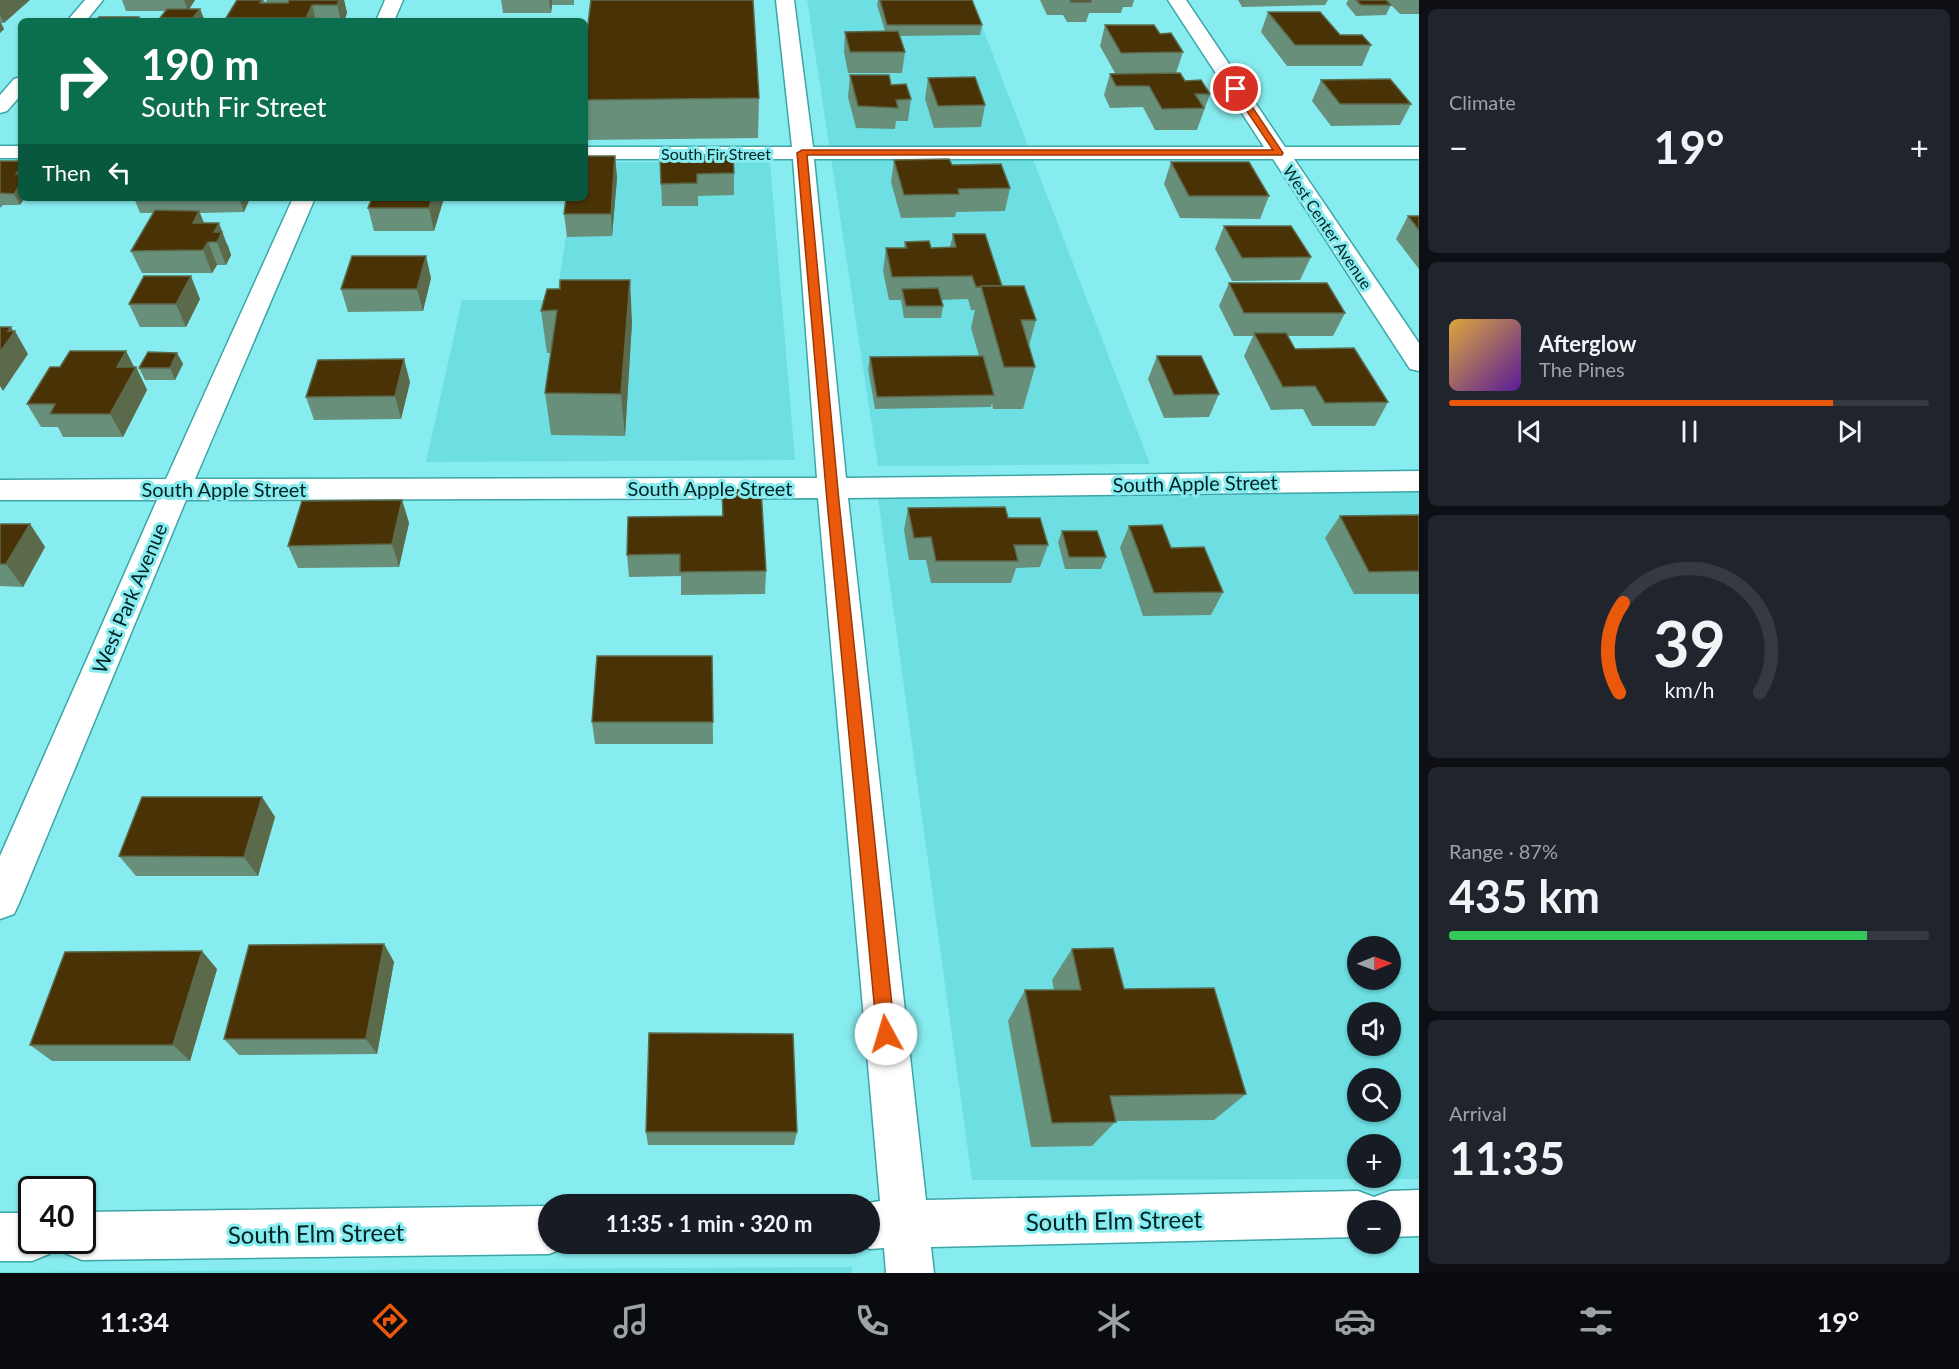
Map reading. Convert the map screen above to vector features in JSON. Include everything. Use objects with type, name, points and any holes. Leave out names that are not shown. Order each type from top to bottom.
[{"type":"street","points":[[79,18],[94,0]]},
{"type":"street","points":[[386,18],[394,0]]},
{"type":"street","points":[[785,0],[802,153],[832,488],[887,1225],[910,1273]]},
{"type":"street","name":"West Center Avenue","points":[[1177,0],[1419,363]]},
{"type":"street","points":[[0,107],[18,86]]},
{"type":"street","points":[[0,152],[18,152]]},
{"type":"street","name":"South Fir Street","points":[[588,153],[1419,153]]},
{"type":"street","name":"West Park Avenue","points":[[0,901],[302,201]]},
{"type":"street","name":"South Apple Street","points":[[0,490],[832,488],[1419,481]]},
{"type":"street","points":[[1401,1214],[1419,1213]]},
{"type":"street","name":"South Elm Street","points":[[887,1225],[1347,1214]]},
{"type":"street","name":"South Elm Street","points":[[96,1236],[538,1230]]},
{"type":"street","points":[[0,1237],[18,1237]]},
{"type":"shaded area","points":[[807,0],[972,0],[1150,464],[878,466]]},
{"type":"shaded area","points":[[588,162],[770,162],[795,460],[426,462],[462,300],[556,300],[572,201],[588,201]]},
{"type":"shaded area","points":[[1419,490],[1419,1179],[1401,1179],[1401,1134],[1347,1134],[1347,1179],[972,1180],[877,491]]},
{"type":"shaded area","points":[[852,1267],[852,1273],[0,1273],[0,1272]]},
{"type":"building","points":[[237,0],[288,3],[289,0],[339,0],[337,5],[312,5],[306,18],[226,18]]},
{"type":"building","points":[[591,0],[753,0],[759,98],[588,100],[588,24]]},
{"type":"building","points":[[880,0],[972,0],[982,25],[887,25]]},
{"type":"building","points":[[1070,0],[1091,0],[1091,2],[1071,2]]},
{"type":"building","points":[[1356,0],[1386,0],[1391,5],[1361,5]]},
{"type":"building","points":[[167,9],[200,9],[193,18],[160,18]]},
{"type":"building","points":[[1268,12],[1320,12],[1340,35],[1362,35],[1371,45],[1295,45]]},
{"type":"building","points":[[99,17],[139,17],[138,18]]},
{"type":"building","points":[[1105,25],[1154,25],[1160,34],[1171,33],[1183,52],[1121,53]]},
{"type":"building","points":[[898,31],[905,52],[850,52],[845,32]]},
{"type":"building","points":[[1180,73],[1185,81],[1201,80],[1210,94],[1195,94],[1204,108],[1162,109],[1149,86],[1116,86],[1110,74]]},
{"type":"building","points":[[850,75],[889,75],[891,85],[906,84],[911,99],[896,100],[898,108],[858,106]]},
{"type":"building","points":[[975,77],[985,105],[938,106],[928,78]]},
{"type":"building","points":[[1390,79],[1411,104],[1340,104],[1321,80]]},
{"type":"building","points":[[733,154],[734,173],[697,174],[697,183],[661,184],[660,156]]},
{"type":"building","points":[[588,156],[615,156],[611,214],[564,214],[566,201],[588,201]]},
{"type":"building","points":[[949,159],[952,165],[1001,164],[1010,188],[958,189],[959,194],[904,195],[894,160]]},
{"type":"building","points":[[0,161],[18,161],[16,174],[18,174],[18,188],[14,194],[0,193]]},
{"type":"building","points":[[1171,162],[1249,162],[1269,196],[1189,196]]},
{"type":"building","points":[[371,201],[431,201],[429,208],[368,208]]},
{"type":"building","points":[[155,210],[199,211],[193,223],[219,223],[214,232],[222,232],[217,242],[208,242],[203,250],[131,251]]},
{"type":"building","points":[[1408,216],[1419,216],[1419,230]]},
{"type":"building","points":[[1224,226],[1291,226],[1311,257],[1242,258]]},
{"type":"building","points":[[953,234],[985,234],[1002,286],[976,287],[972,276],[892,277],[886,248],[907,248],[905,242],[929,241],[931,248],[956,247]]},
{"type":"building","points":[[352,256],[426,256],[417,289],[341,289]]},
{"type":"building","points":[[144,276],[191,276],[176,304],[129,304]]},
{"type":"building","points":[[560,280],[630,280],[621,394],[545,393],[557,310],[541,311],[547,289],[560,289]]},
{"type":"building","points":[[1229,283],[1327,283],[1345,313],[1244,313]]},
{"type":"building","points":[[981,286],[1024,286],[1036,320],[1021,320],[1035,367],[1004,367]]},
{"type":"building","points":[[938,288],[943,306],[906,306],[902,289]]},
{"type":"building","points":[[0,327],[11,327],[8,331],[15,331],[0,352]]},
{"type":"building","points":[[1254,333],[1286,333],[1295,349],[1354,348],[1388,402],[1325,403],[1315,386],[1283,387]]},
{"type":"building","points":[[70,351],[126,351],[117,367],[136,367],[110,414],[50,414],[55,404],[27,404],[50,367],[60,367]]},
{"type":"building","points":[[148,352],[177,353],[170,368],[139,368]]},
{"type":"building","points":[[983,356],[994,395],[877,397],[870,357]]},
{"type":"building","points":[[1157,356],[1201,356],[1219,394],[1174,395]]},
{"type":"building","points":[[404,359],[395,396],[306,397],[318,360]]},
{"type":"building","points":[[761,489],[766,571],[680,572],[680,554],[627,555],[628,517],[723,516],[722,490]]},
{"type":"building","points":[[402,500],[392,544],[288,546],[302,501]]},
{"type":"building","points":[[1005,507],[1008,518],[1040,518],[1048,545],[1014,545],[1018,561],[936,561],[931,537],[914,538],[908,508]]},
{"type":"building","points":[[1419,515],[1419,571],[1369,572],[1340,516]]},
{"type":"building","points":[[0,524],[30,524],[6,564],[0,564]]},
{"type":"building","points":[[1162,525],[1171,548],[1204,547],[1223,592],[1154,593],[1129,526]]},
{"type":"building","points":[[1062,531],[1097,531],[1106,557],[1069,557]]},
{"type":"building","points":[[597,656],[712,656],[713,722],[592,722]]},
{"type":"building","points":[[142,797],[262,797],[244,857],[119,856]]},
{"type":"building","points":[[384,944],[366,1039],[224,1039],[249,945]]},
{"type":"building","points":[[1113,948],[1124,989],[1214,988],[1246,1094],[1110,1096],[1116,1122],[1052,1123],[1025,990],[1081,990],[1072,949]]},
{"type":"building","points":[[202,951],[173,1045],[30,1045],[65,952]]},
{"type":"building","points":[[649,1033],[793,1034],[797,1132],[646,1132]]},
{"type":"route","points":[[886,1034],[833,501],[802,153],[1279,153],[1236,89]]}]
